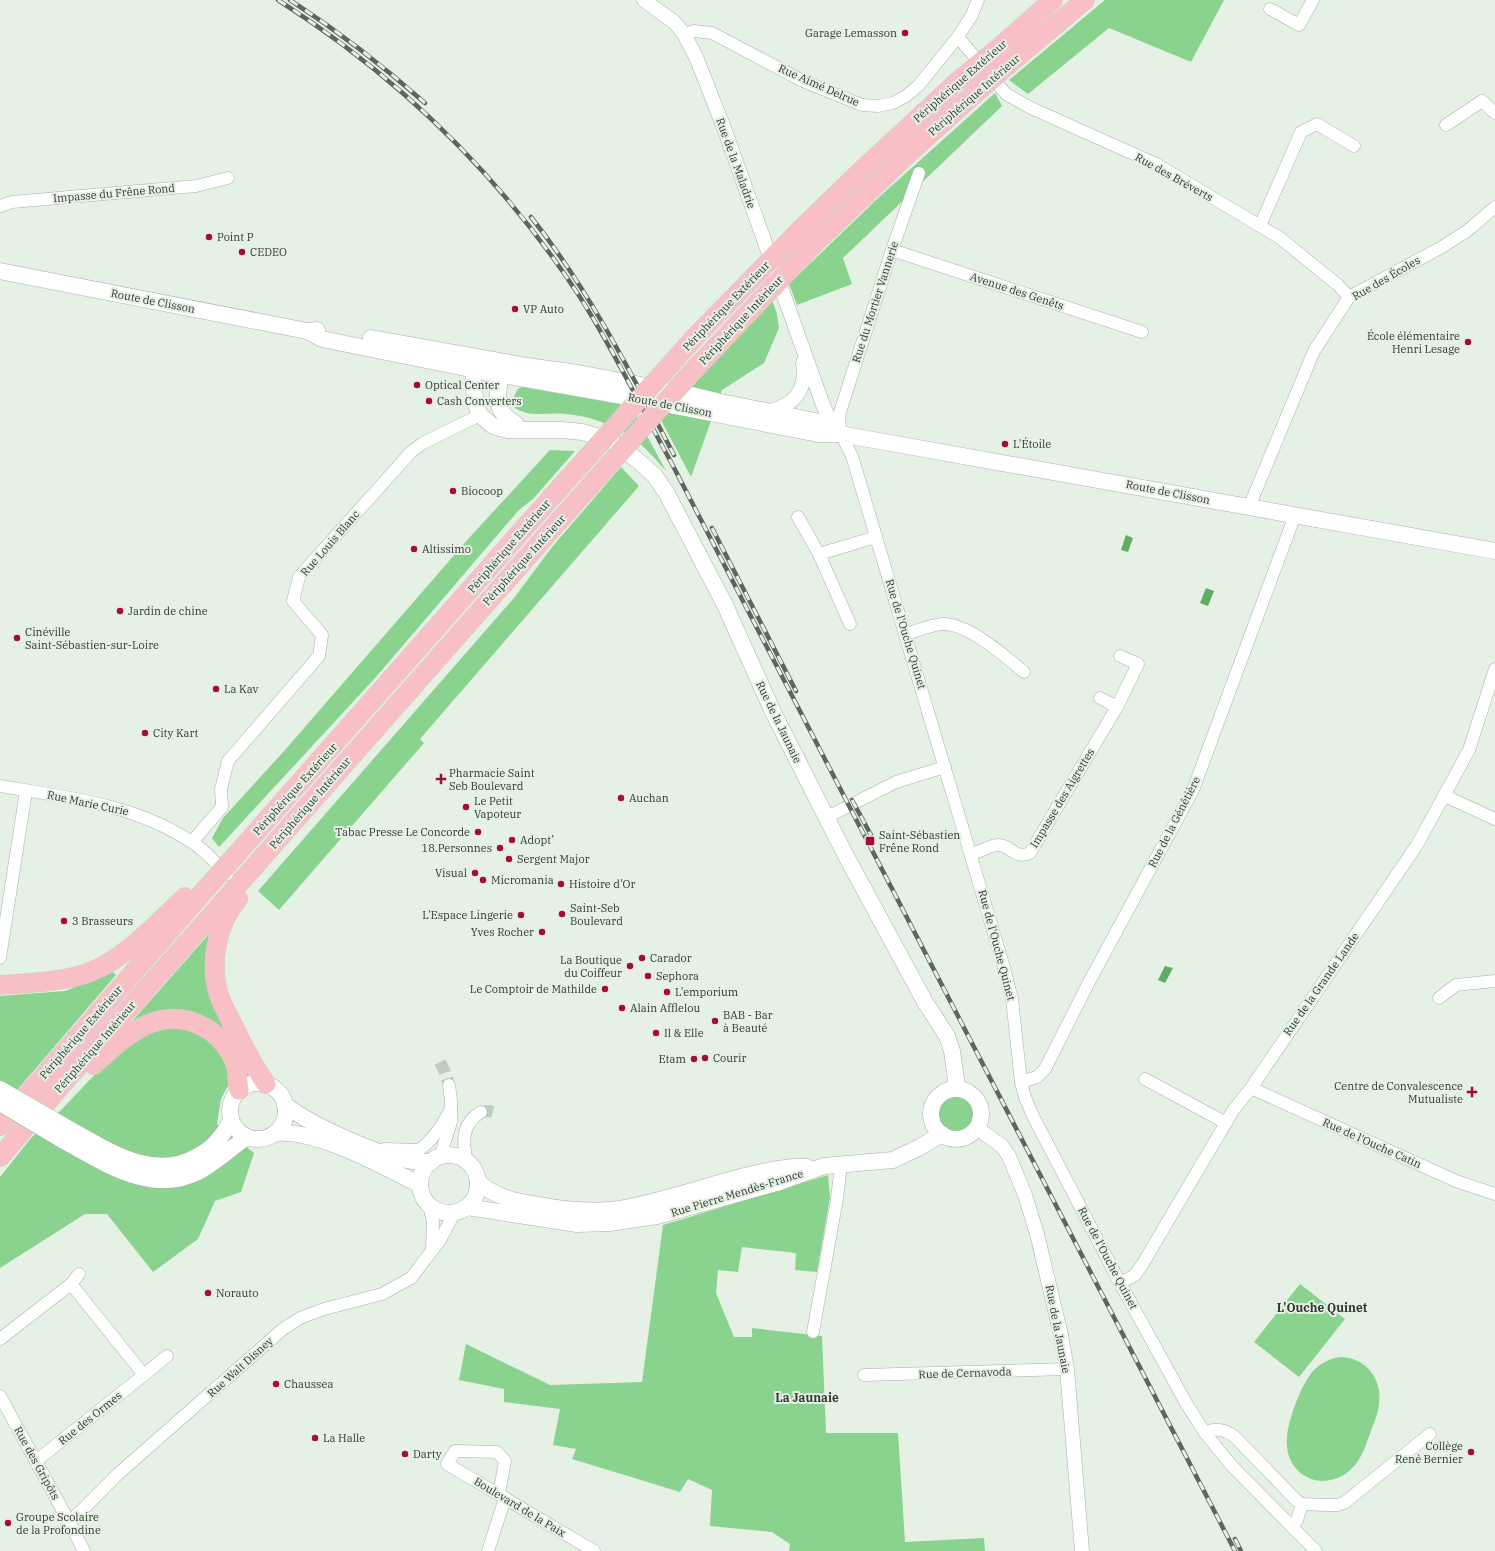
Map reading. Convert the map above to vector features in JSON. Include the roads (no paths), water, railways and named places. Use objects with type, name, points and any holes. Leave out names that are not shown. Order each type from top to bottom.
[{"type":"highway","name":"Périphérique Extérieur","points":[[0,1126],[204,891],[549,500],[696,336],[801,229],[862,170],[957,82],[1054,0]]},
{"type":"highway","name":"Périphérique Intérieur","points":[[0,1157],[66,1080],[255,873],[285,832],[692,372],[816,242],[909,153],[970,98],[1085,0]]},
{"type":"highway","points":[[0,985],[47,982],[89,973],[110,963],[124,953],[191,892],[204,891]]},
{"type":"highway","points":[[230,901],[219,935],[215,958],[216,984],[228,1016],[253,1065],[266,1084]]},
{"type":"highway","points":[[66,1080],[82,1076],[125,1036],[139,1028],[161,1020],[174,1019],[196,1022],[213,1032],[230,1052],[236,1066],[239,1090]]},
{"type":"main road","name":"Route de Clisson","points":[[0,271],[307,331],[322,339],[485,367],[594,383],[604,378],[683,393],[820,422],[840,434]]},
{"type":"main road","name":"Route de Clisson","points":[[485,367],[818,434],[840,434],[1495,551]]},
{"type":"main road","points":[[480,415],[474,398],[473,382],[485,367]]},
{"type":"main road","name":"Rue de la Jaunaie","points":[[485,367],[498,391],[498,404],[503,415],[516,424],[525,426],[533,431]]},
{"type":"main road","name":"Rue de la Jaunaie","points":[[480,415],[496,415],[503,424],[516,424]]},
{"type":"main road","name":"Rue de la Jaunaie","points":[[480,415],[497,428],[508,430],[562,430],[582,432],[609,440],[636,459],[655,476],[667,494],[725,605],[773,712],[827,817],[925,1002],[947,1036],[952,1051],[956,1089]]},
{"type":"main road","points":[[285,1104],[286,1112],[280,1127],[275,1133],[262,1139],[248,1137],[238,1131],[231,1121],[230,1104],[233,1097],[239,1090],[251,1084],[266,1084],[271,1086],[280,1094],[285,1104],[291,1110],[329,1130],[391,1156],[407,1160],[436,1159],[454,1156],[467,1162],[474,1170],[478,1182],[476,1196],[461,1209],[441,1212],[429,1205],[424,1199],[420,1185],[422,1176],[425,1168],[436,1159]]},
{"type":"main road","points":[[0,1089],[112,1167],[139,1177],[158,1180],[179,1178],[198,1171],[248,1137]]},
{"type":"main road","points":[[956,1089],[968,1092],[977,1100],[981,1111],[981,1117],[977,1128],[969,1136],[958,1139],[946,1137],[936,1129],[932,1122],[932,1106],[938,1097],[951,1090],[956,1089]]},
{"type":"main road","points":[[0,1103],[67,1135],[133,1162],[149,1166],[167,1166],[184,1163],[202,1154],[217,1142],[231,1121]]},
{"type":"main road","points":[[275,1133],[293,1133],[316,1138],[353,1153],[420,1185]]},
{"type":"main road","name":"Rue Pierre Mendès-France","points":[[461,1209],[577,1224],[609,1224],[657,1216],[780,1182],[824,1166],[892,1160],[920,1147],[942,1134]]},
{"type":"main road","name":"Rue Pierre Mendès-France","points":[[478,1182],[495,1193],[518,1202],[553,1208],[587,1210],[622,1208],[647,1203],[743,1176],[794,1166],[816,1168]]},
{"type":"street","name":"Rue de la Maladrie","points":[[644,0],[674,22],[684,34],[709,88],[827,414],[840,434]]},
{"type":"street","points":[[957,38],[972,15],[978,0]]},
{"type":"street","points":[[1270,9],[1299,25],[1313,0]]},
{"type":"street","name":"Rue Aimé Delrue","points":[[684,34],[694,31],[712,33],[804,81],[862,105],[878,106],[893,103],[912,91],[926,78],[957,38]]},
{"type":"street","name":"Rue des Bréverts","points":[[957,38],[963,43],[1006,94],[1031,108],[1156,164],[1280,238],[1338,285],[1349,297]]},
{"type":"street","points":[[1446,125],[1482,101],[1495,113]]},
{"type":"street","points":[[1260,226],[1301,132],[1317,124],[1354,146]]},
{"type":"street","name":"Rue du Mortier Vannerie","points":[[840,434],[840,412],[892,250],[919,173]]},
{"type":"street","name":"Impasse du Frêne Rond","points":[[0,206],[12,202],[196,186],[228,178]]},
{"type":"street","name":"Rue des Écoles","points":[[1249,507],[1314,351],[1349,297],[1442,247],[1495,208]]},
{"type":"street","name":"Avenue des Genêts","points":[[892,250],[1142,332]]},
{"type":"street","name":"Rue de la Maladrie","points":[[768,412],[782,407],[792,401],[802,387],[805,373],[801,344]]},
{"type":"street","name":"Rue Louis Blanc","points":[[192,842],[222,807],[221,790],[228,761],[319,656],[322,635],[293,601],[299,577],[411,452],[423,443],[480,415]]},
{"type":"street","name":"Rue de l'Ouche Quinet","points":[[840,434],[852,456],[971,854],[1012,999],[1021,1082],[1025,1097],[1033,1116],[1120,1283],[1186,1403],[1205,1433],[1230,1465],[1316,1551]]},
{"type":"street","name":"Rue de la Génêtière","points":[[1021,1082],[1037,1077],[1045,1069],[1089,982],[1193,790],[1295,515]]},
{"type":"street","points":[[798,517],[818,554],[850,624]]},
{"type":"street","points":[[818,554],[876,537]]},
{"type":"street","points":[[906,634],[942,624],[963,628],[998,650],[1024,672]]},
{"type":"street","points":[[1100,698],[1117,706],[1138,664],[1120,656]]},
{"type":"street","name":"Rue de la Grande Lande","points":[[1120,1283],[1135,1275],[1142,1265],[1234,1109],[1251,1088],[1417,845],[1469,750],[1495,669]]},
{"type":"street","name":"Impasse des Aigrettes","points":[[971,854],[999,845],[1007,847],[1017,854],[1024,855],[1030,853],[1117,706]]},
{"type":"street","points":[[827,817],[896,782],[945,767]]},
{"type":"street","name":"Rue Marie Curie","points":[[0,786],[101,804],[137,814],[168,828],[192,842],[228,875]]},
{"type":"street","points":[[0,958],[26,791]]},
{"type":"street","points":[[1445,796],[1495,819]]},
{"type":"street","points":[[1439,998],[1456,985],[1495,981]]},
{"type":"street","points":[[1145,1079],[1226,1123]]},
{"type":"street","points":[[436,1159],[451,1122],[449,1085]]},
{"type":"street","name":"Rue de l'Ouche Catin","points":[[1251,1088],[1456,1181],[1495,1194]]},
{"type":"street","points":[[368,1147],[419,1150],[436,1135],[444,1124],[451,1108]]},
{"type":"street","points":[[467,1162],[463,1141],[469,1121],[481,1112]]},
{"type":"street","name":"Rue de la Jaunaie","points":[[977,1128],[1002,1146],[1009,1156],[1018,1175],[1037,1234],[1061,1335],[1067,1369],[1082,1551]]},
{"type":"street","points":[[813,1332],[837,1199],[841,1165]]},
{"type":"street","name":"Rue Pierre Mendès-France","points":[[657,1216],[699,1188]]},
{"type":"street","points":[[429,1205],[433,1222],[432,1250]]},
{"type":"street","name":"Rue Walt Disney","points":[[69,1523],[118,1474],[283,1329],[300,1318],[324,1309],[382,1294],[411,1278],[461,1209]]},
{"type":"street","points":[[0,1339],[71,1284],[79,1274]]},
{"type":"street","points":[[71,1284],[144,1375]]},
{"type":"street","name":"Rue des Ormes","points":[[36,1461],[167,1356]]},
{"type":"street","name":"Rue de Cernavoda","points":[[864,1375],[1067,1369]]},
{"type":"street","name":"Rue des Gripôts","points":[[0,1396],[84,1551]]},
{"type":"street","points":[[1205,1433],[1216,1429],[1234,1436],[1296,1500],[1302,1504],[1331,1505],[1341,1504],[1430,1434]]},
{"type":"street","name":"Boulevard de la Paix","points":[[502,1496],[505,1461],[497,1452],[455,1450],[447,1464],[594,1551]]},
{"type":"street","points":[[488,1551],[502,1496]]},
{"type":"street","points":[[1292,1527],[1297,1520],[1302,1504]]},
{"type":"tunnel","points":[[440,1062],[449,1085]]},
{"type":"tunnel","points":[[481,1112],[489,1111],[497,1113]]},
{"type":"railway","points":[[278,0],[365,62],[405,95],[444,131],[515,208],[547,250],[591,314],[671,462],[1235,1551]]},
{"type":"railway","points":[[290,0],[359,49],[393,75],[425,103]]},
{"type":"railway","points":[[531,217],[572,273],[625,363],[674,455]]},
{"type":"railway","points":[[712,528],[796,691]]},
{"type":"railway","points":[[852,800],[871,835]]},
{"type":"railway","points":[[1235,1539],[1241,1551]]},
{"type":"place","name":"Garage Lemasson","points":[[905,33]]},
{"type":"place","name":"Point P","points":[[209,237]]},
{"type":"place","name":"CEDEO","points":[[242,252]]},
{"type":"place","name":"VP Auto","points":[[515,309]]},
{"type":"place","name":"École élémentaire Henri Lesage","points":[[1468,342]]},
{"type":"place","name":"Optical Center","points":[[417,385]]},
{"type":"place","name":"Cash Converters","points":[[429,401]]},
{"type":"place","name":"L'Étoile","points":[[1005,444]]},
{"type":"place","name":"Biocoop","points":[[453,491]]},
{"type":"place","name":"Altissimo","points":[[414,549]]},
{"type":"place","name":"Jardin de chine","points":[[120,611]]},
{"type":"place","name":"Cinéville Saint-Sébastien-sur-Loire","points":[[17,638]]},
{"type":"place","name":"La Kav","points":[[216,689]]},
{"type":"place","name":"City Kart","points":[[145,733]]},
{"type":"place","name":"Pharmacie Saint Seb Boulevard","points":[[441,779]]},
{"type":"place","name":"Auchan","points":[[621,798]]},
{"type":"place","name":"Le Petit Vapoteur","points":[[466,807]]},
{"type":"place","name":"Tabac Presse Le Concorde","points":[[478,832]]},
{"type":"place","name":"Adopt’","points":[[512,840]]},
{"type":"place","name":"Saint-Sébastien Frêne Rond","points":[[870,841]]},
{"type":"place","name":"18.Personnes","points":[[500,848]]},
{"type":"place","name":"Sergent Major","points":[[509,859]]},
{"type":"place","name":"Visual","points":[[475,873]]},
{"type":"place","name":"Micromania","points":[[483,880]]},
{"type":"place","name":"Histoire d'Or","points":[[561,884]]},
{"type":"place","name":"Saint-Seb Boulevard","points":[[562,914]]},
{"type":"place","name":"L'Espace Lingerie","points":[[521,915]]},
{"type":"place","name":"3 Brasseurs","points":[[64,921]]},
{"type":"place","name":"Yves Rocher","points":[[542,932]]},
{"type":"place","name":"Carador","points":[[642,958]]},
{"type":"place","name":"La Boutique du Coiffeur","points":[[630,966]]},
{"type":"place","name":"Sephora","points":[[648,976]]},
{"type":"place","name":"Le Comptoir de Mathilde","points":[[605,989]]},
{"type":"place","name":"L'emporium","points":[[667,992]]},
{"type":"place","name":"Alain Afflelou","points":[[622,1008]]},
{"type":"place","name":"BAB - Bar à Beauté","points":[[715,1021]]},
{"type":"place","name":"Il & Elle","points":[[656,1033]]},
{"type":"place","name":"Courir","points":[[705,1058]]},
{"type":"place","name":"Etam","points":[[694,1059]]},
{"type":"place","name":"Centre de Convalescence Mutualiste","points":[[1472,1092]]},
{"type":"place","name":"Norauto","points":[[208,1293]]},
{"type":"place","name":"Chaussea","points":[[276,1384]]},
{"type":"place","name":"La Halle","points":[[315,1438]]},
{"type":"place","name":"Collège René Bernier","points":[[1471,1452]]},
{"type":"place","name":"Darty","points":[[405,1454]]},
{"type":"place","name":"Groupe Scolaire de la Profondine","points":[[8,1523]]},
{"type":"district","name":"L'Ouche Quinet","points":[[1322,1308]]},
{"type":"district","name":"La Jaunaie","points":[[807,1398]]}]
